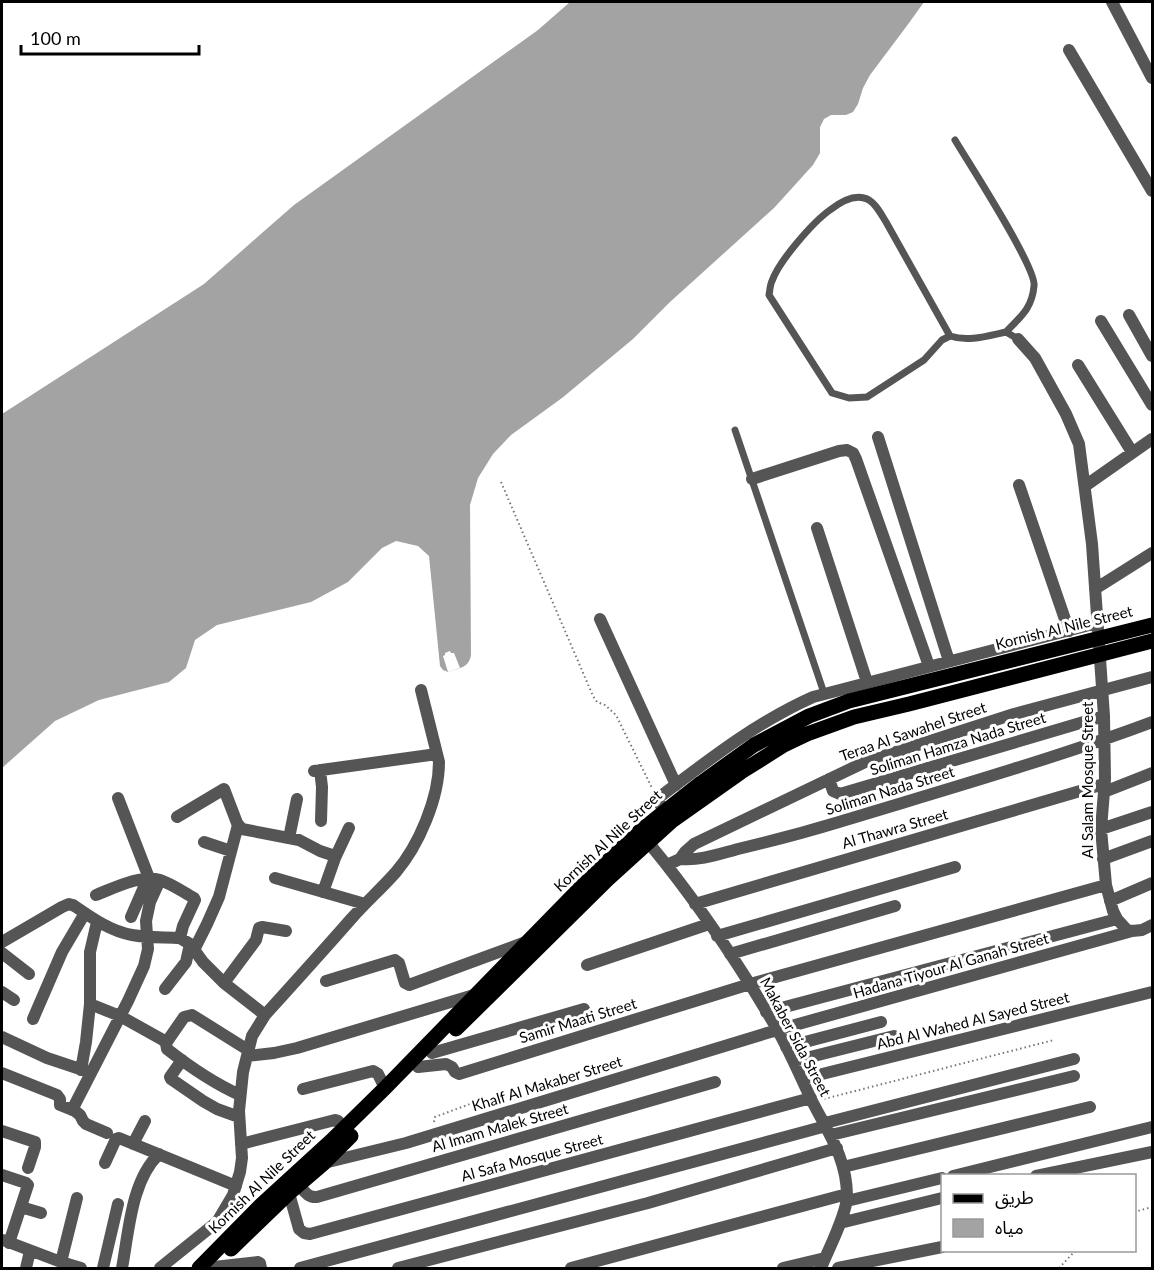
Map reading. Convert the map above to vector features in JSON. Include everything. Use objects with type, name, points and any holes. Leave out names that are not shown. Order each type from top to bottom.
[{"type":"main road","name":"Kornish Al Nile Street","points":[[209,1268],[324,1163],[498,986],[648,842],[758,751],[809,716],[849,701],[1098,630],[1152,625]]},
{"type":"main road","name":"Kornish Al Nile Street","points":[[209,1268],[261,1205],[385,1088],[660,805],[758,751],[784,745],[854,717],[909,705],[1152,641]]},
{"type":"street","points":[[1112,2],[1152,78]]},
{"type":"street","points":[[1069,50],[1152,191]]},
{"type":"street","points":[[1129,315],[1152,356]]},
{"type":"street","points":[[1101,321],[1152,405]]},
{"type":"street","name":"Al Salam Mosque Street","points":[[1018,339],[1035,358],[1076,434],[1082,460],[1092,544],[1104,716],[1104,788],[1101,829],[1103,860],[1106,885],[1117,919]]},
{"type":"street","points":[[1078,365],[1132,452]]},
{"type":"street","points":[[878,437],[949,661]]},
{"type":"street","points":[[1085,486],[1152,439]]},
{"type":"street","points":[[752,479],[839,452],[847,450],[853,453],[929,666]]},
{"type":"street","points":[[1019,485],[1069,631]]},
{"type":"street","points":[[818,528],[867,682]]},
{"type":"street","points":[[1095,589],[1152,553]]},
{"type":"street","points":[[600,619],[675,785]]},
{"type":"street","points":[[660,805],[675,785],[744,734],[771,717],[824,693],[1069,631],[1098,630]]},
{"type":"street","name":"Teraa Al Sawahel Street","points":[[667,865],[680,859],[694,844],[865,762],[1014,714],[1152,677]]},
{"type":"street","points":[[160,1269],[217,1222],[236,1186],[242,1158],[240,1095],[252,1036],[265,1015],[398,870],[420,834],[432,804],[439,775],[439,762],[421,690]]},
{"type":"street","name":"Soliman Hamza Nada Street","points":[[829,779],[833,791],[840,794],[1104,716]]},
{"type":"street","name":"Soliman Nada Street","points":[[680,859],[692,860],[707,857],[793,836],[945,790],[1152,722]]},
{"type":"street","points":[[321,821],[322,787],[317,770],[437,753]]},
{"type":"street","name":"Al Thawra Street","points":[[695,904],[1152,773]]},
{"type":"street","points":[[177,817],[224,789],[238,825],[244,829],[299,840],[335,858]]},
{"type":"street","points":[[72,1110],[86,1071],[120,1016],[144,966],[148,949],[146,921],[152,879],[118,798]]},
{"type":"street","points":[[289,838],[297,799]]},
{"type":"street","points":[[1101,829],[1152,812]]},
{"type":"street","points":[[188,944],[207,924],[219,897],[238,825]]},
{"type":"street","points":[[323,892],[349,828]]},
{"type":"street","points":[[1103,860],[1152,841]]},
{"type":"street","points":[[204,842],[231,851]]},
{"type":"street","name":"Makaber Sida Street","points":[[648,842],[667,865],[750,984],[794,1061],[837,1148],[843,1167],[847,1198],[840,1223],[823,1263]]},
{"type":"street","points":[[717,936],[956,867]]},
{"type":"street","points":[[276,878],[323,892],[369,900]]},
{"type":"street","points":[[131,917],[152,879]]},
{"type":"street","points":[[96,895],[136,880],[152,879],[195,899],[183,926],[188,944],[186,962],[165,989]]},
{"type":"street","points":[[1110,901],[1152,883]]},
{"type":"street","points":[[750,984],[1106,885]]},
{"type":"street","points":[[2,942],[69,904],[97,922],[131,934],[188,944],[224,983],[265,1015]]},
{"type":"street","points":[[730,954],[895,906]]},
{"type":"street","points":[[33,1019],[62,952],[85,914]]},
{"type":"street","points":[[766,1012],[1117,919],[1127,930],[1152,937]]},
{"type":"street","points":[[86,1071],[90,951],[97,922]]},
{"type":"street","points":[[587,965],[709,924]]},
{"type":"street","name":"Hadana Tiyour Al Ganah Street","points":[[777,1030],[1152,926]]},
{"type":"street","points":[[224,983],[256,940],[259,928],[285,931]]},
{"type":"street","points":[[327,981],[395,960],[399,963],[405,983],[409,985],[527,942]]},
{"type":"street","points":[[2,953],[29,974]]},
{"type":"street","name":"Samir Maati Street","points":[[418,1067],[446,1064],[459,1074],[750,984]]},
{"type":"street","points":[[2,992],[14,1000]]},
{"type":"street","name":"Abd Al Wahed Al Sayed Street","points":[[802,1079],[1152,992]]},
{"type":"street","points":[[240,1095],[213,1082],[167,1049],[166,1042],[184,1017],[192,1015],[248,1053],[290,1050],[474,995]]},
{"type":"street","points":[[90,1004],[120,1016],[166,1042]]},
{"type":"street","points":[[432,1053],[584,1009]]},
{"type":"street","points":[[786,1047],[881,1022]]},
{"type":"street","name":"Khalf Al Makaber Street","points":[[324,1163],[406,1143],[777,1030]]},
{"type":"street","points":[[2,1036],[47,1058],[86,1071]]},
{"type":"street","points":[[794,1061],[894,1036]]},
{"type":"street","points":[[300,1269],[828,1128],[1074,1059]]},
{"type":"street","points":[[182,1060],[170,1077],[171,1079],[217,1109],[239,1117]]},
{"type":"street","points":[[303,1089],[373,1071],[378,1074],[385,1088]]},
{"type":"street","points":[[2,1073],[57,1095],[60,1105],[78,1113],[86,1124],[107,1133]]},
{"type":"street","points":[[828,1128],[1074,1076]]},
{"type":"street","name":"Al Imam Malek Street","points":[[294,1188],[317,1197],[715,1082]]},
{"type":"street","name":"Al Safa Mosque Street","points":[[294,1188],[299,1229],[310,1234],[812,1100]]},
{"type":"street","points":[[843,1167],[1090,1107]]},
{"type":"street","points":[[242,1144],[335,1120],[344,1128]]},
{"type":"street","points":[[133,1144],[145,1121]]},
{"type":"street","points":[[961,1174],[1152,1127]]},
{"type":"street","points":[[2,1131],[35,1142],[28,1168]]},
{"type":"street","points":[[105,1163],[117,1138],[236,1186]]},
{"type":"street","points":[[398,1269],[648,1203],[837,1148]]},
{"type":"street","points":[[1046,1174],[1152,1152]]},
{"type":"street","points":[[122,1269],[137,1191],[147,1168],[159,1154]]},
{"type":"street","points":[[2,1175],[27,1184],[21,1207],[5,1241],[81,1269]]},
{"type":"street","points":[[571,1269],[847,1198],[941,1178]]},
{"type":"street","points":[[61,1262],[77,1198]]},
{"type":"street","points":[[840,1223],[941,1198]]},
{"type":"street","points":[[103,1269],[118,1204]]},
{"type":"street","points":[[21,1207],[41,1213]]},
{"type":"street","points":[[838,1269],[941,1247]]},
{"type":"street","points":[[26,1269],[30,1251]]},
{"type":"street","points":[[209,1268],[258,1262],[261,1269]]},
{"type":"street","points":[[783,1269],[823,1263]]},
{"type":"lane","points":[[950,336],[942,340],[924,360],[867,397],[849,398],[832,393],[769,295],[771,281],[785,258],[830,209],[850,198],[866,198],[875,205],[886,222],[950,336],[972,339],[1006,332],[1027,311],[1035,284],[1021,251],[955,140]]},
{"type":"lane","points":[[1006,332],[1018,339]]},
{"type":"lane","points":[[735,430],[824,693]]},
{"type":"path","points":[[501,482],[593,696],[597,702],[605,705],[616,715],[660,805]]},
{"type":"path","points":[[812,1100],[1054,1040]]},
{"type":"path","points":[[438,1133],[434,1118],[478,1101]]},
{"type":"path","points":[[1136,1211],[1152,1207]]},
{"type":"path","points":[[1059,1269],[1075,1252]]},
{"type":"water","points":[[570,2],[924,2],[870,75],[853,112],[846,115],[831,115],[824,119],[820,127],[820,153],[813,165],[774,208],[670,302],[633,339],[562,398],[511,435],[493,454],[478,478],[470,505],[471,655],[466,665],[448,672],[440,666],[429,556],[418,546],[396,541],[382,548],[348,582],[311,602],[217,625],[195,640],[186,668],[169,682],[99,700],[55,721],[2,768],[2,414],[204,284],[294,205],[538,30]]},
{"type":"pier","points":[[450,651],[454,653],[460,668],[448,672],[443,656]]}]
